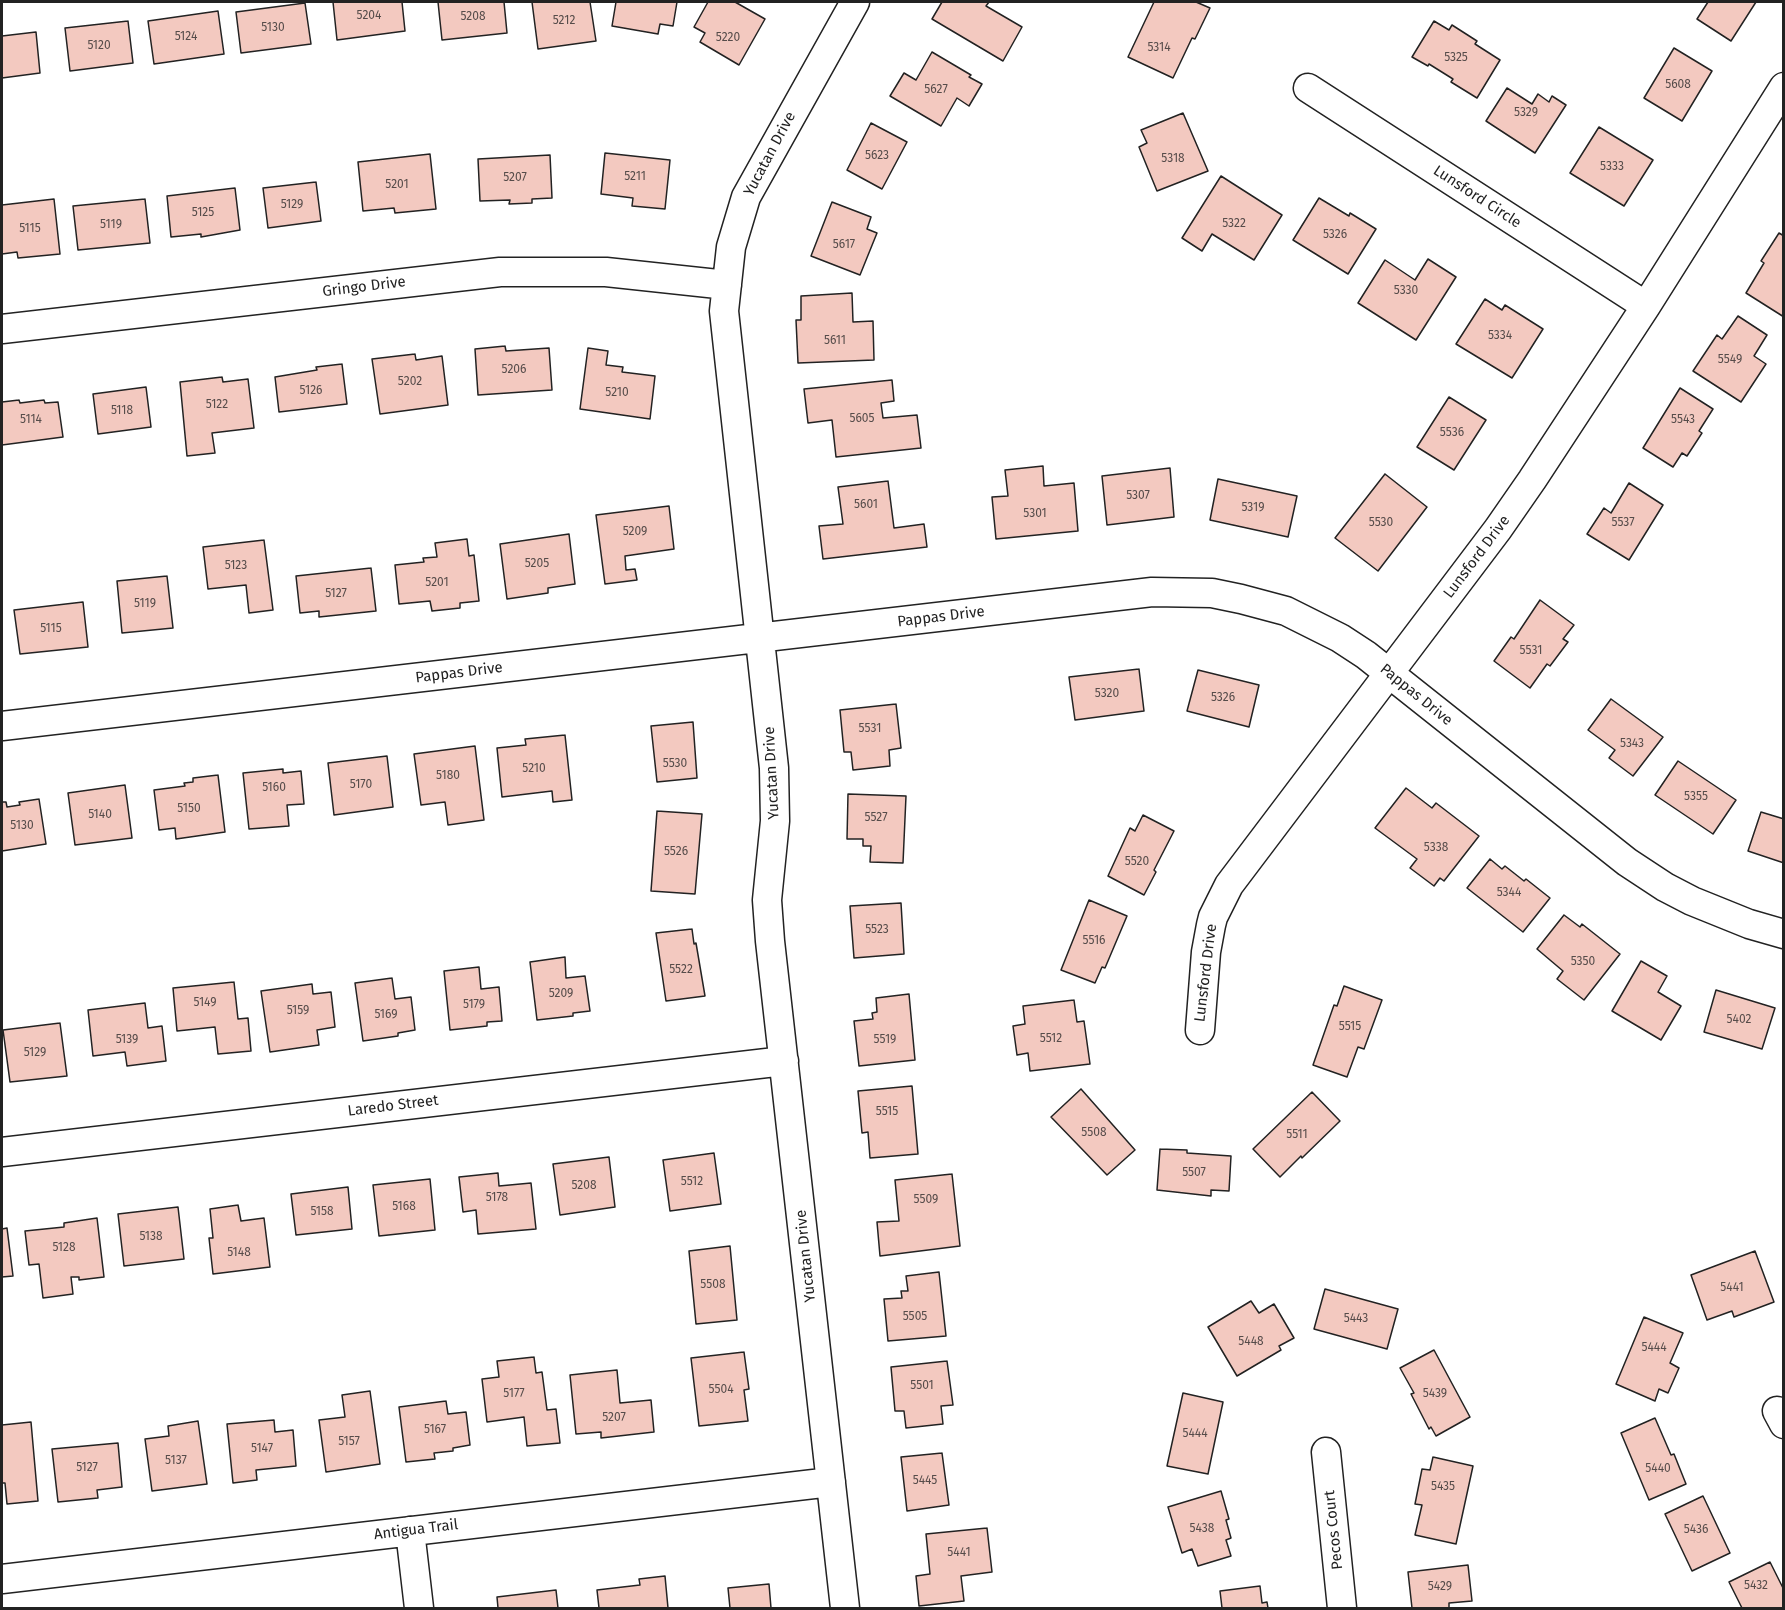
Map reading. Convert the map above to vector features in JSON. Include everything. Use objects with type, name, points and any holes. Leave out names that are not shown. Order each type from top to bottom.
[{"type":"street","name":"Yucatan Drive","points":[[845,1608],[767,900],[776,800],[724,311],[731,246],[746,197],[855,2]]},
{"type":"street","name":"Lunsford Drive","points":[[1200,1030],[1206,952],[1211,925],[1229,885],[1515,505],[1564,434],[1784,87]]},
{"type":"street","name":"Lunsford Circle","points":[[1308,88],[1646,306]]},
{"type":"street","name":"Gringo Drive","points":[[2,329],[500,272],[598,272],[727,285]]},
{"type":"street","name":"Pappas Drive","points":[[2,726],[1152,592],[1197,592],[1241,599],[1300,617],[1340,638],[1389,673],[1627,862],[1665,887],[1692,901],[1749,924],[1784,934]]},
{"type":"street","name":"Laredo Street","points":[[2,1152],[784,1061]]},
{"type":"street","name":"Pecos Court","points":[[1326,1452],[1342,1608]]},
{"type":"street","name":"Antigua Trail","points":[[2,1579],[831,1482]]},
{"type":"street","points":[[410,1531],[419,1608]]},
{"type":"building","points":[[333,2],[402,2],[405,31],[337,40]]},
{"type":"building","points":[[438,2],[504,2],[507,33],[442,40]]},
{"type":"building","points":[[532,2],[590,2],[596,41],[538,49]]},
{"type":"building","points":[[616,2],[677,2],[673,26],[660,24],[658,34],[612,26]]},
{"type":"building","points":[[708,2],[735,2],[765,19],[739,65],[700,42],[705,33],[694,27]]},
{"type":"building","points":[[942,2],[989,2],[986,6],[1022,27],[1003,61],[932,19]]},
{"type":"building","points":[[1154,2],[1196,2],[1210,8],[1195,39],[1192,38],[1173,78],[1128,57]]},
{"type":"building","points":[[1708,2],[1756,2],[1731,41],[1697,19]]},
{"type":"building","points":[[305,3],[311,44],[241,53],[236,12]]},
{"type":"building","points":[[218,11],[224,54],[154,64],[148,21]]},
{"type":"building","points":[[128,21],[133,63],[70,71],[65,28]]},
{"type":"building","points":[[1434,21],[1449,30],[1452,25],[1477,41],[1475,44],[1500,60],[1477,98],[1451,82],[1453,79],[1429,64],[1428,66],[1412,57]]},
{"type":"building","points":[[36,32],[40,73],[2,78],[2,36]]},
{"type":"building","points":[[1674,48],[1712,71],[1682,121],[1644,98]]},
{"type":"building","points":[[932,52],[982,84],[969,106],[957,98],[941,126],[890,96],[904,73],[916,80]]},
{"type":"building","points":[[1507,88],[1532,104],[1538,94],[1549,102],[1552,96],[1566,105],[1535,153],[1486,121]]},
{"type":"building","points":[[1183,113],[1208,171],[1157,191],[1139,147],[1147,143],[1141,130]]},
{"type":"building","points":[[871,123],[907,142],[882,189],[847,170]]},
{"type":"building","points":[[1599,127],[1653,160],[1624,206],[1570,173]]},
{"type":"building","points":[[605,153],[670,160],[665,209],[632,206],[633,198],[601,194]]},
{"type":"building","points":[[430,154],[436,209],[395,213],[394,208],[363,211],[358,162]]},
{"type":"building","points":[[550,155],[552,198],[532,199],[532,203],[509,204],[510,200],[480,201],[478,159]]},
{"type":"building","points":[[1221,176],[1282,215],[1254,260],[1212,234],[1202,251],[1182,238]]},
{"type":"building","points":[[316,182],[321,221],[268,228],[263,188]]},
{"type":"building","points":[[235,188],[240,230],[201,237],[201,234],[171,237],[167,196]]},
{"type":"building","points":[[1319,198],[1376,229],[1348,274],[1293,240]]},
{"type":"building","points":[[54,199],[60,254],[18,258],[17,252],[2,254],[2,205]]},
{"type":"building","points":[[145,199],[150,243],[78,250],[73,206]]},
{"type":"building","points":[[832,202],[871,217],[867,229],[877,233],[860,275],[811,256]]},
{"type":"building","points":[[1779,233],[1784,236],[1784,317],[1746,293],[1764,263],[1761,261]]},
{"type":"building","points":[[1428,259],[1456,277],[1416,340],[1358,303],[1385,260],[1415,280]]},
{"type":"building","points":[[852,293],[853,322],[873,321],[874,360],[798,363],[796,320],[801,320],[801,296]]},
{"type":"building","points":[[1485,299],[1502,310],[1505,305],[1543,329],[1512,378],[1456,344]]},
{"type":"building","points":[[1738,316],[1767,335],[1754,356],[1766,364],[1741,402],[1693,371],[1717,335],[1722,339]]},
{"type":"building","points":[[505,346],[506,351],[549,348],[552,390],[478,395],[475,349]]},
{"type":"building","points":[[588,348],[608,351],[606,365],[623,367],[622,372],[655,376],[650,419],[580,409]]},
{"type":"building","points":[[415,354],[416,360],[442,356],[448,405],[380,414],[372,359]]},
{"type":"building","points":[[342,364],[347,404],[279,412],[275,377],[317,370],[316,367]]},
{"type":"building","points":[[222,377],[223,382],[248,379],[254,428],[212,433],[215,453],[187,456],[180,382]]},
{"type":"building","points":[[892,380],[894,401],[881,403],[883,418],[917,415],[921,448],[836,457],[832,420],[808,423],[804,389]]},
{"type":"building","points":[[146,387],[151,427],[98,434],[93,394]]},
{"type":"building","points":[[1680,388],[1713,409],[1699,431],[1702,433],[1687,456],[1682,453],[1673,467],[1643,448]]},
{"type":"building","points":[[1449,397],[1486,420],[1454,470],[1417,447]]},
{"type":"building","points":[[19,400],[20,403],[44,400],[45,403],[58,402],[63,437],[2,445],[2,402]]},
{"type":"building","points":[[1043,466],[1044,486],[1074,483],[1078,531],[996,539],[992,497],[1008,496],[1005,470]]},
{"type":"building","points":[[1170,468],[1174,517],[1107,525],[1102,476]]},
{"type":"building","points":[[1385,474],[1427,507],[1378,571],[1335,538]]},
{"type":"building","points":[[1218,479],[1297,496],[1288,537],[1210,520]]},
{"type":"building","points":[[888,481],[894,528],[924,524],[927,547],[823,559],[819,526],[843,524],[838,487]]},
{"type":"building","points":[[1629,483],[1663,505],[1629,560],[1587,534],[1604,508],[1611,513]]},
{"type":"building","points":[[669,506],[674,549],[625,556],[626,570],[635,569],[637,580],[605,584],[596,515]]},
{"type":"building","points":[[569,534],[575,584],[548,588],[548,593],[507,599],[500,544]]},
{"type":"building","points":[[467,539],[469,556],[474,555],[479,601],[460,603],[460,608],[432,611],[430,601],[399,604],[395,565],[424,562],[423,558],[437,557],[435,543]]},
{"type":"building","points":[[264,540],[273,610],[249,613],[246,585],[208,589],[203,547]]},
{"type":"building","points":[[371,568],[376,611],[319,617],[319,611],[300,613],[296,576]]},
{"type":"building","points":[[167,576],[173,628],[122,633],[117,581]]},
{"type":"building","points":[[1540,600],[1574,625],[1563,639],[1568,642],[1550,666],[1547,664],[1530,688],[1494,661],[1511,637],[1514,639]]},
{"type":"building","points":[[83,602],[88,647],[20,654],[14,610]]},
{"type":"building","points":[[1139,669],[1144,711],[1075,720],[1069,677]]},
{"type":"building","points":[[1198,670],[1259,685],[1249,727],[1187,711]]},
{"type":"building","points":[[1611,699],[1663,737],[1633,776],[1609,758],[1615,750],[1588,730]]},
{"type":"building","points":[[896,704],[901,748],[889,750],[890,766],[853,770],[851,752],[844,752],[840,710]]},
{"type":"building","points":[[693,722],[697,778],[657,782],[651,726]]},
{"type":"building","points":[[565,735],[572,800],[553,802],[552,791],[502,797],[497,748],[526,745],[525,739]]},
{"type":"building","points":[[475,746],[484,820],[448,825],[445,802],[421,805],[414,754]]},
{"type":"building","points":[[387,756],[393,807],[334,815],[328,763]]},
{"type":"building","points":[[1678,761],[1736,800],[1713,834],[1655,795]]},
{"type":"building","points":[[283,769],[283,773],[301,771],[304,804],[287,805],[289,826],[249,829],[243,773]]},
{"type":"building","points":[[218,775],[225,832],[176,839],[175,828],[159,830],[154,790],[185,786],[184,783],[193,782],[193,778]]},
{"type":"building","points":[[125,785],[132,838],[75,845],[68,793]]},
{"type":"building","points":[[1406,788],[1432,808],[1436,803],[1479,836],[1444,881],[1440,878],[1434,886],[1410,868],[1417,859],[1375,828]]},
{"type":"building","points":[[848,794],[906,796],[903,863],[870,862],[871,846],[863,846],[863,839],[847,839]]},
{"type":"building","points":[[39,799],[46,844],[2,851],[2,802],[6,802],[7,807],[20,805],[19,802]]},
{"type":"building","points":[[657,811],[702,814],[695,894],[651,891]]},
{"type":"building","points":[[1761,812],[1784,819],[1784,863],[1748,851]]},
{"type":"building","points":[[1143,815],[1174,831],[1144,895],[1108,876],[1130,828],[1135,831]]},
{"type":"building","points":[[1490,859],[1502,869],[1505,866],[1524,881],[1526,879],[1550,898],[1523,932],[1467,888]]},
{"type":"building","points":[[1089,900],[1127,916],[1105,968],[1102,967],[1095,983],[1061,970]]},
{"type":"building","points":[[901,903],[904,954],[854,958],[850,906]]},
{"type":"building","points":[[1564,915],[1580,927],[1582,924],[1620,954],[1584,1000],[1557,979],[1563,971],[1537,949]]},
{"type":"building","points":[[692,929],[705,996],[666,1001],[656,933]]},
{"type":"building","points":[[565,957],[566,978],[585,976],[590,1011],[573,1013],[573,1016],[537,1020],[530,962]]},
{"type":"building","points":[[1641,961],[1667,976],[1658,992],[1681,1006],[1661,1040],[1612,1011]]},
{"type":"building","points":[[479,967],[481,989],[499,987],[502,1021],[487,1022],[487,1026],[450,1030],[444,971]]},
{"type":"building","points":[[392,978],[395,999],[411,997],[415,1030],[398,1033],[398,1036],[363,1041],[355,983]]},
{"type":"building","points":[[234,982],[238,1019],[248,1018],[251,1051],[218,1054],[215,1027],[177,1031],[173,988]]},
{"type":"building","points":[[312,984],[313,994],[331,992],[335,1027],[317,1030],[319,1045],[270,1052],[261,991]]},
{"type":"building","points":[[1344,986],[1382,1000],[1364,1049],[1358,1047],[1347,1077],[1313,1065],[1334,1005],[1337,1006]]},
{"type":"building","points":[[1716,990],[1775,1008],[1762,1049],[1704,1032]]},
{"type":"building","points":[[909,994],[915,1060],[859,1066],[854,1021],[873,1019],[872,1013],[877,1012],[876,998]]},
{"type":"building","points":[[1074,1000],[1077,1022],[1084,1021],[1090,1064],[1030,1071],[1028,1053],[1017,1055],[1013,1026],[1025,1024],[1023,1006]]},
{"type":"building","points":[[145,1003],[148,1028],[162,1026],[166,1061],[127,1066],[125,1052],[93,1056],[88,1010]]},
{"type":"building","points":[[60,1023],[67,1076],[10,1082],[3,1030]]},
{"type":"building","points":[[912,1086],[918,1154],[870,1158],[868,1132],[862,1133],[858,1091]]},
{"type":"building","points":[[1081,1089],[1135,1150],[1107,1175],[1051,1117]]},
{"type":"building","points":[[1312,1092],[1340,1121],[1280,1177],[1253,1149]]},
{"type":"building","points":[[1160,1149],[1231,1156],[1229,1191],[1211,1190],[1211,1196],[1157,1190]]},
{"type":"building","points":[[714,1153],[721,1204],[670,1211],[663,1160]]},
{"type":"building","points":[[609,1157],[615,1207],[560,1215],[553,1164]]},
{"type":"building","points":[[498,1173],[499,1186],[531,1183],[536,1229],[478,1234],[476,1210],[463,1212],[459,1177]]},
{"type":"building","points":[[952,1174],[960,1246],[880,1256],[877,1222],[899,1221],[895,1180]]},
{"type":"building","points":[[430,1179],[435,1230],[379,1236],[373,1185]]},
{"type":"building","points":[[348,1187],[352,1229],[296,1235],[291,1194]]},
{"type":"building","points":[[238,1205],[241,1221],[264,1218],[270,1267],[213,1274],[209,1238],[213,1238],[210,1209]]},
{"type":"building","points":[[178,1207],[184,1259],[124,1266],[118,1214]]},
{"type":"building","points":[[97,1218],[104,1277],[79,1280],[79,1277],[71,1277],[73,1294],[43,1298],[39,1264],[29,1265],[25,1231],[64,1227],[64,1223]]},
{"type":"building","points":[[7,1228],[13,1276],[2,1277],[2,1229]]},
{"type":"building","points":[[730,1246],[737,1320],[696,1324],[689,1251]]},
{"type":"building","points":[[1755,1251],[1774,1302],[1734,1317],[1732,1311],[1707,1320],[1691,1275]]},
{"type":"building","points":[[939,1272],[946,1336],[888,1341],[884,1299],[902,1298],[901,1291],[908,1291],[906,1276]]},
{"type":"building","points":[[1325,1289],[1398,1309],[1387,1349],[1314,1329]]},
{"type":"building","points":[[1251,1301],[1259,1313],[1274,1304],[1294,1338],[1279,1346],[1281,1350],[1237,1376],[1208,1327]]},
{"type":"building","points":[[1644,1317],[1683,1333],[1670,1363],[1679,1368],[1668,1393],[1659,1389],[1655,1401],[1616,1384]]},
{"type":"building","points":[[1434,1350],[1470,1417],[1436,1436],[1431,1427],[1429,1429],[1411,1394],[1414,1393],[1400,1368]]},
{"type":"building","points":[[744,1352],[749,1389],[744,1390],[748,1421],[699,1426],[691,1358]]},
{"type":"building","points":[[534,1357],[536,1373],[542,1372],[547,1410],[556,1409],[560,1443],[527,1446],[524,1417],[487,1422],[482,1379],[499,1377],[497,1361]]},
{"type":"building","points":[[947,1361],[953,1405],[941,1406],[943,1424],[906,1428],[904,1411],[895,1411],[891,1367]]},
{"type":"building","points":[[617,1370],[620,1403],[651,1400],[654,1432],[601,1438],[601,1432],[576,1434],[570,1375]]},
{"type":"building","points":[[370,1391],[380,1464],[326,1472],[319,1420],[345,1417],[342,1395]]},
{"type":"building","points":[[1183,1393],[1223,1402],[1208,1474],[1167,1466]]},
{"type":"building","points":[[446,1401],[448,1414],[466,1412],[470,1445],[453,1448],[453,1451],[434,1453],[435,1459],[406,1462],[399,1407]]},
{"type":"building","points":[[1655,1418],[1671,1455],[1674,1454],[1686,1484],[1649,1500],[1621,1433]]},
{"type":"building","points":[[274,1420],[275,1432],[293,1430],[296,1466],[256,1470],[257,1480],[233,1483],[227,1424]]},
{"type":"building","points":[[198,1421],[207,1484],[152,1491],[145,1439],[169,1436],[168,1426]]},
{"type":"building","points":[[31,1422],[38,1501],[7,1504],[5,1483],[2,1483],[2,1425]]},
{"type":"building","points":[[118,1443],[122,1487],[97,1490],[98,1498],[58,1502],[52,1449]]},
{"type":"building","points":[[942,1453],[949,1505],[907,1511],[901,1457]]},
{"type":"building","points":[[1433,1457],[1473,1466],[1456,1544],[1415,1535],[1422,1505],[1415,1504],[1422,1469],[1430,1470]]},
{"type":"building","points":[[1221,1491],[1229,1519],[1226,1520],[1231,1538],[1226,1540],[1231,1556],[1198,1566],[1192,1549],[1182,1553],[1168,1507]]},
{"type":"building","points":[[1703,1496],[1730,1553],[1692,1571],[1665,1514]]},
{"type":"building","points":[[987,1528],[992,1572],[961,1576],[964,1601],[919,1606],[916,1576],[930,1574],[926,1534]]},
{"type":"building","points":[[1770,1562],[1784,1590],[1784,1608],[1742,1608],[1729,1582]]},
{"type":"building","points":[[1468,1565],[1472,1601],[1449,1603],[1449,1608],[1412,1608],[1408,1572]]},
{"type":"building","points":[[665,1576],[668,1608],[599,1608],[597,1590],[640,1585],[639,1579]]},
{"type":"building","points":[[769,1584],[771,1608],[730,1608],[728,1588]]},
{"type":"building","points":[[1260,1586],[1262,1603],[1267,1602],[1268,1608],[1222,1608],[1220,1591]]},
{"type":"building","points":[[556,1590],[558,1608],[498,1608],[497,1597]]}]
